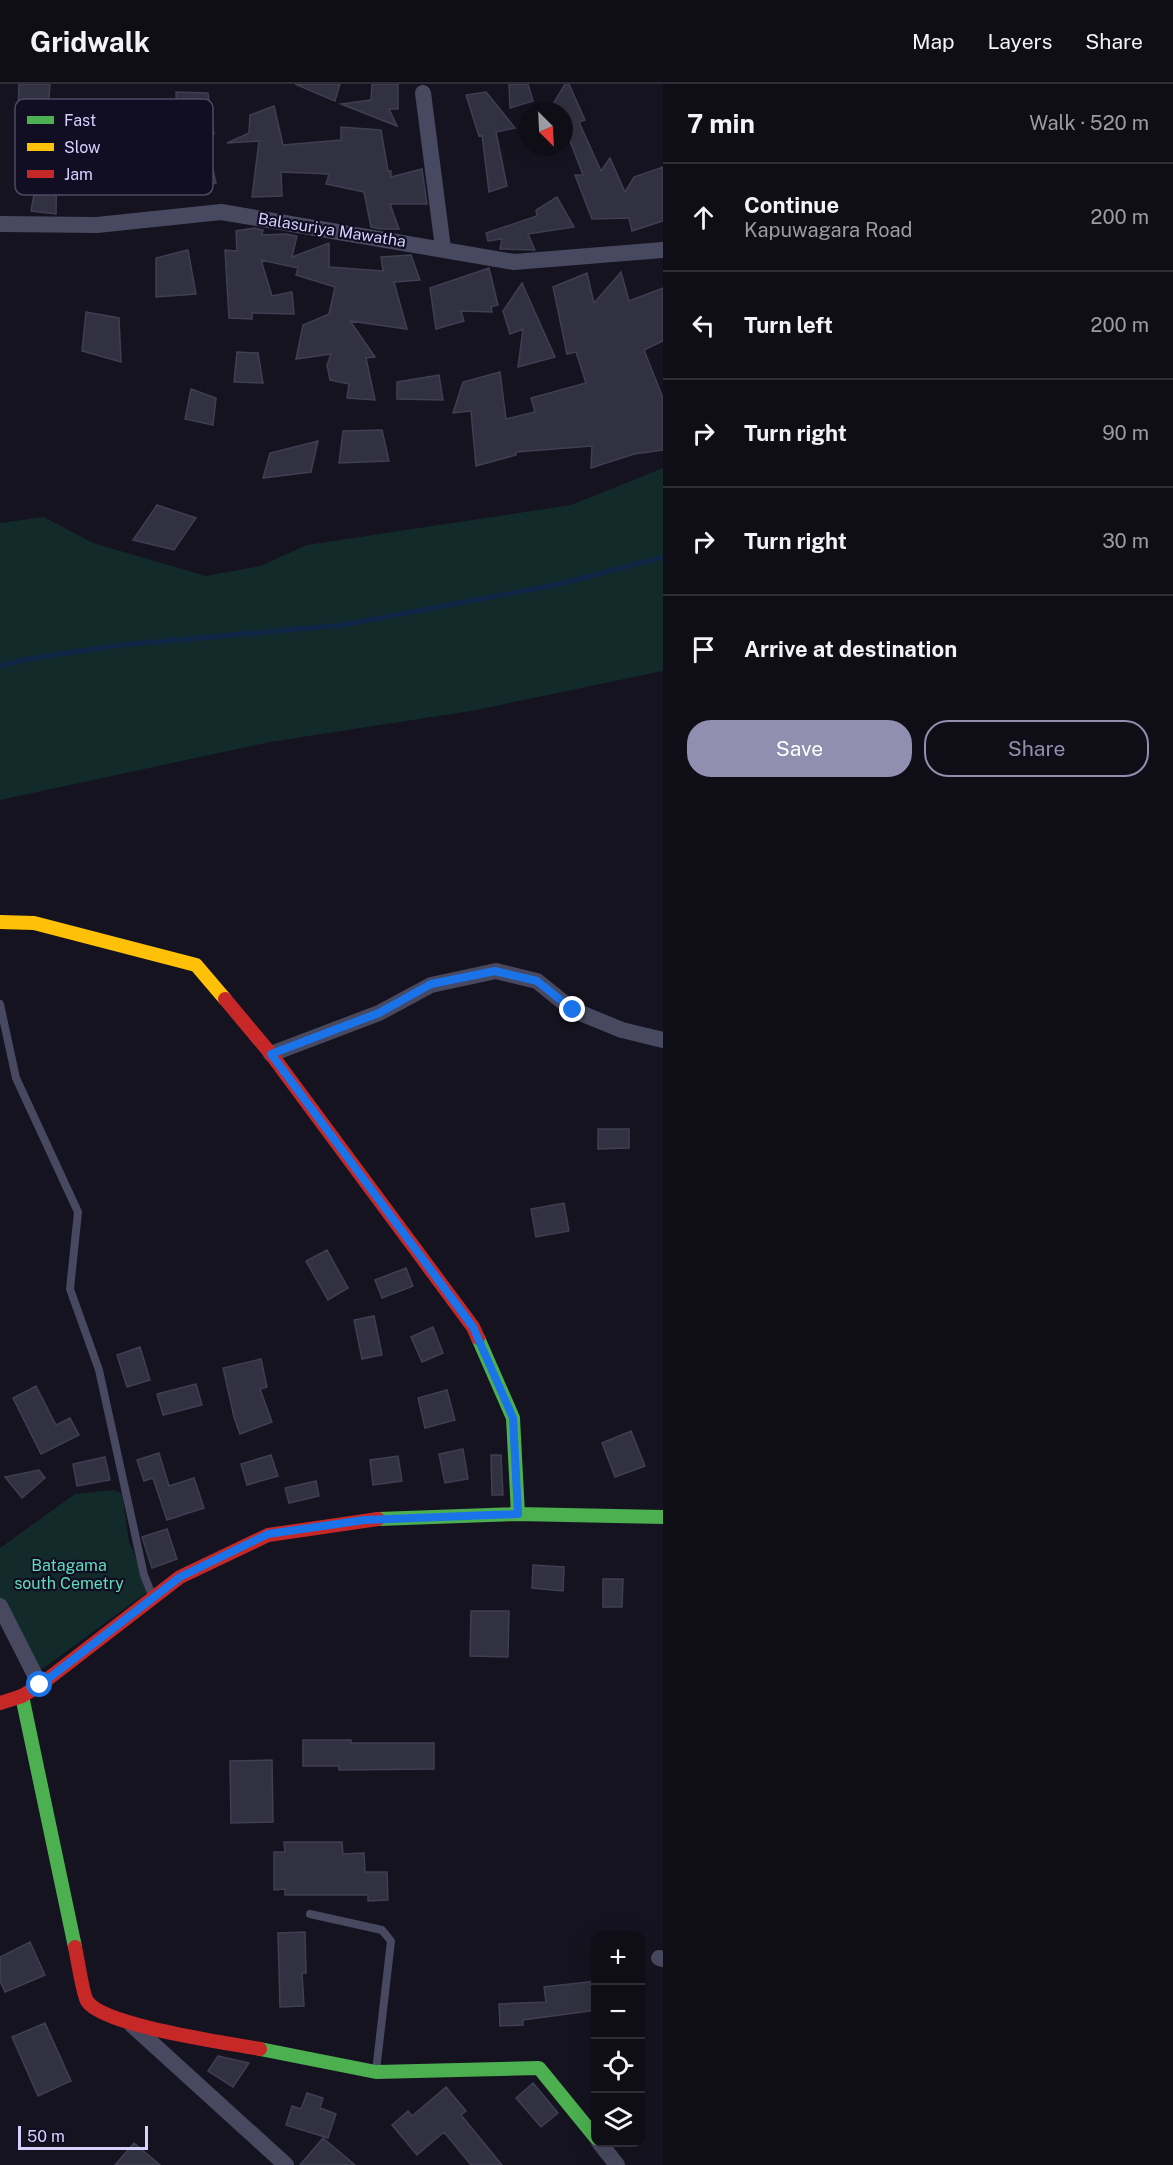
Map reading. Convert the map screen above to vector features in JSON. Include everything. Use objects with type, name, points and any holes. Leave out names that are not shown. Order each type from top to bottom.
[{"type":"street","points":[[423,93],[443,248]]},
{"type":"street","name":"Balasuriya Mawatha","points":[[0,224],[97,225],[221,212],[443,248],[514,262],[663,250]]},
{"type":"street","points":[[0,922],[34,923],[196,965],[271,1054],[473,1327],[513,1418],[518,1514]]},
{"type":"street","points":[[271,1054],[379,1013],[431,984],[495,971],[537,981],[573,1010],[622,1030],[663,1040]]},
{"type":"street","points":[[0,1703],[22,1696],[40,1685],[180,1577],[268,1534],[364,1520],[518,1514],[663,1517]]},
{"type":"street","points":[[0,1606],[40,1685]]},
{"type":"street","points":[[22,1696],[87,2001],[104,2015],[132,2024],[376,2072],[539,2068],[591,2132]]},
{"type":"street","points":[[132,2024],[286,2165]]},
{"type":"street","points":[[603,2147],[617,2165]]},
{"type":"lane","points":[[0,1004],[16,1078],[78,1212],[70,1289],[99,1370],[144,1575],[153,1598]]},
{"type":"lane","points":[[310,1914],[382,1930],[392,1941],[376,2072]]},
{"type":"green space","points":[[663,468],[663,671],[471,711],[270,742],[0,800],[0,523],[44,517],[93,543],[206,576],[260,566],[307,545],[571,505]]},
{"type":"green space","name":"Batagama south Cemetry","points":[[113,1490],[122,1493],[129,1542],[150,1590],[37,1673],[0,1609],[0,1548],[75,1494]]},
{"type":"building","points":[[19,84],[50,84],[49,99],[18,99]]},
{"type":"building","points":[[295,84],[340,84],[335,101]]},
{"type":"building","points":[[372,84],[398,84],[398,109],[389,109],[397,126],[341,104],[371,100]]},
{"type":"building","points":[[509,84],[528,84],[533,101],[519,102],[519,105],[510,108]]},
{"type":"building","points":[[565,84],[569,84],[585,120],[579,122],[601,171],[610,158],[625,192],[634,177],[663,167],[663,221],[632,231],[629,218],[592,219],[575,175],[583,175],[573,149],[573,102],[554,102]]},
{"type":"building","points":[[176,92],[208,93],[209,99],[176,99]]},
{"type":"building","points":[[486,92],[515,128],[496,132],[507,186],[489,192],[482,135],[479,136],[466,95]]},
{"type":"building","points":[[274,106],[283,145],[341,140],[341,127],[381,130],[391,177],[422,169],[427,204],[390,204],[399,229],[381,229],[371,227],[364,192],[326,184],[329,174],[281,172],[282,196],[252,197],[259,141],[227,143],[249,133],[250,115]]},
{"type":"building","points":[[34,195],[56,195],[56,214],[31,211]]},
{"type":"building","points":[[557,197],[574,227],[528,234],[535,250],[500,249],[502,239],[488,241],[486,233],[537,216],[536,210]]},
{"type":"building","points":[[254,228],[263,230],[262,235],[297,236],[292,257],[329,243],[329,267],[383,271],[381,257],[411,255],[420,280],[394,282],[407,329],[350,321],[375,357],[366,358],[375,400],[347,398],[349,384],[330,380],[327,365],[331,354],[296,359],[303,325],[329,314],[335,287],[296,275],[298,268],[261,260],[272,296],[292,292],[294,314],[252,313],[252,319],[229,318],[225,250],[237,251],[236,231]]},
{"type":"building","points":[[188,250],[196,294],[156,297],[156,258]]},
{"type":"building","points":[[489,268],[498,305],[491,307],[492,312],[461,311],[464,321],[436,329],[430,288]]},
{"type":"building","points":[[621,272],[629,301],[663,288],[663,341],[644,350],[663,398],[663,450],[634,454],[591,468],[592,446],[516,452],[516,455],[476,466],[471,411],[453,413],[463,382],[500,372],[506,419],[535,412],[531,398],[586,383],[576,352],[567,354],[553,287],[587,273],[594,303]]},
{"type":"building","points":[[522,283],[555,357],[518,367],[523,329],[510,334],[503,311]]},
{"type":"building","points":[[86,312],[119,318],[121,362],[82,351]]},
{"type":"building","points":[[237,352],[258,353],[263,383],[234,382]]},
{"type":"building","points":[[439,375],[443,400],[397,399],[397,382]]},
{"type":"building","points":[[191,389],[216,398],[213,425],[185,419]]},
{"type":"building","points":[[382,430],[389,461],[339,463],[343,431]]},
{"type":"building","points":[[318,441],[311,472],[263,478],[270,453]]},
{"type":"building","points":[[157,505],[196,518],[174,550],[133,540]]},
{"type":"building","points":[[598,1129],[629,1129],[629,1148],[598,1149]]},
{"type":"building","points":[[564,1203],[569,1231],[536,1237],[531,1209]]},
{"type":"building","points":[[327,1250],[348,1288],[328,1300],[306,1261]]},
{"type":"building","points":[[406,1268],[413,1286],[382,1298],[375,1280]]},
{"type":"building","points":[[374,1316],[382,1355],[362,1359],[354,1320]]},
{"type":"building","points":[[433,1327],[443,1353],[422,1362],[411,1337]]},
{"type":"building","points":[[140,1347],[150,1380],[127,1387],[117,1355]]},
{"type":"building","points":[[261,1359],[267,1387],[260,1389],[272,1422],[240,1434],[223,1368]]},
{"type":"building","points":[[196,1384],[202,1405],[163,1415],[157,1394]]},
{"type":"building","points":[[36,1386],[56,1425],[70,1418],[79,1435],[41,1454],[13,1398]]},
{"type":"building","points":[[447,1390],[455,1420],[425,1428],[418,1398]]},
{"type":"building","points":[[631,1431],[645,1466],[615,1477],[602,1443]]},
{"type":"building","points":[[463,1449],[468,1479],[445,1483],[439,1454]]},
{"type":"building","points":[[159,1453],[169,1486],[194,1478],[204,1508],[167,1520],[153,1478],[144,1481],[137,1460]]},
{"type":"building","points":[[271,1455],[278,1476],[247,1485],[241,1464]]},
{"type":"building","points":[[491,1455],[501,1455],[503,1495],[492,1495]]},
{"type":"building","points":[[398,1456],[402,1481],[373,1485],[370,1460]]},
{"type":"building","points":[[105,1457],[110,1480],[77,1486],[73,1464]]},
{"type":"building","points":[[39,1470],[45,1478],[22,1498],[5,1477]]},
{"type":"building","points":[[316,1481],[319,1496],[289,1503],[285,1488]]},
{"type":"building","points":[[167,1529],[177,1559],[152,1568],[142,1537]]},
{"type":"building","points":[[533,1565],[564,1567],[563,1591],[532,1588]]},
{"type":"building","points":[[603,1579],[623,1579],[622,1607],[603,1607]]},
{"type":"building","points":[[471,1611],[509,1611],[508,1657],[470,1656]]},
{"type":"building","points":[[303,1740],[351,1740],[351,1743],[434,1743],[434,1769],[339,1770],[339,1766],[303,1766]]},
{"type":"building","points":[[272,1760],[273,1822],[231,1823],[230,1761]]},
{"type":"building","points":[[284,1842],[342,1842],[343,1854],[364,1853],[365,1872],[387,1872],[388,1900],[368,1901],[368,1895],[285,1895],[285,1889],[274,1890],[274,1852],[285,1852]]},
{"type":"building","points":[[305,1932],[306,1973],[302,1973],[304,2006],[280,2007],[278,1933]]},
{"type":"building","points":[[30,1942],[45,1975],[5,1992],[0,1981],[0,1957]]},
{"type":"building","points":[[591,1982],[591,2011],[523,2020],[523,2025],[500,2026],[499,2004],[546,2002],[544,1987]]},
{"type":"building","points":[[45,2023],[71,2081],[38,2096],[12,2037]]},
{"type":"building","points":[[218,2056],[249,2063],[233,2087],[208,2071]]},
{"type":"building","points":[[533,2083],[558,2113],[541,2127],[516,2098]]},
{"type":"building","points":[[446,2087],[466,2111],[461,2115],[502,2165],[471,2165],[444,2132],[417,2155],[392,2125],[408,2111],[412,2116]]},
{"type":"building","points":[[307,2093],[323,2098],[320,2108],[336,2114],[328,2138],[286,2125],[292,2106],[301,2109]]},
{"type":"building","points":[[323,2138],[355,2165],[300,2165]]},
{"type":"building","points":[[134,2143],[160,2165],[115,2165]]},
{"type":"waterway","points":[[0,666],[27,659],[122,645],[343,625],[560,584],[663,557]]},
{"type":"traffic: fast","points":[[478,1338],[513,1418],[518,1514]]},
{"type":"traffic: fast","points":[[378,1519],[518,1514],[663,1517]]},
{"type":"traffic: fast","points":[[22,1696],[75,1947]]},
{"type":"traffic: fast","points":[[260,2049],[376,2072],[539,2068],[591,2132]]},
{"type":"traffic: slow","points":[[0,922],[34,923],[196,965],[225,999]]},
{"type":"traffic: jam","points":[[225,999],[271,1054],[473,1327],[478,1338]]},
{"type":"traffic: jam","points":[[0,1703],[22,1696],[40,1685],[180,1577],[268,1535],[378,1519]]},
{"type":"traffic: jam","points":[[75,1947],[85,1997],[98,2010],[140,2026],[260,2049]]},
{"type":"route","points":[[40,1685],[180,1577],[268,1534],[364,1520],[518,1514],[513,1418],[473,1327],[271,1054],[379,1013],[431,984],[495,971],[537,981],[573,1010]]}]
